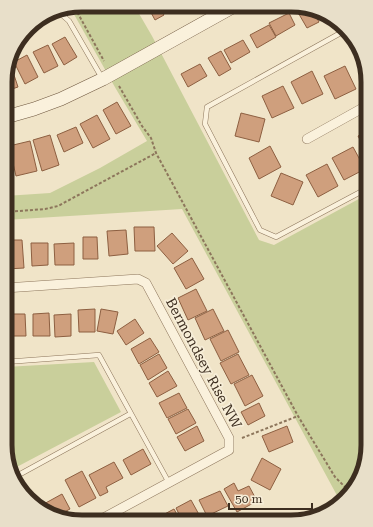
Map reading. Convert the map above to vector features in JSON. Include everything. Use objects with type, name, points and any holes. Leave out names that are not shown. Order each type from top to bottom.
[{"type":"street","points":[[12,115],[61,99],[103,79],[225,12]]},
{"type":"street","points":[[307,139],[361,109]]},
{"type":"street","name":"Bermondsey Rise NW","points":[[12,288],[138,279],[146,283],[229,438],[229,450],[109,515]]},
{"type":"lane","points":[[62,15],[69,21],[103,79]]},
{"type":"lane","points":[[341,33],[207,107],[205,124],[260,230],[276,237],[361,192]]},
{"type":"lane","points":[[12,361],[99,355],[169,483]]},
{"type":"lane","points":[[19,475],[130,414]]},
{"type":"path","points":[[77,12],[104,61]]},
{"type":"path","points":[[119,86],[142,126],[151,138],[156,153],[298,416],[334,477],[346,488]]},
{"type":"path","points":[[12,211],[45,209],[58,206],[156,153]]},
{"type":"path","points":[[242,438],[298,416]]},
{"type":"green space","points":[[138,12],[259,240],[274,245],[361,198],[361,450],[360,459],[354,476],[338,497],[182,209],[12,220],[12,196],[50,193],[100,168],[147,141],[73,13]]},
{"type":"green space","points":[[94,362],[121,412],[16,467],[13,459],[12,445],[12,367]]},
{"type":"building","points":[[151,12],[162,12],[164,15],[155,20]]},
{"type":"building","points":[[289,13],[295,25],[276,36],[269,23]]},
{"type":"building","points":[[298,13],[316,16],[319,22],[307,28]]},
{"type":"building","points":[[269,25],[276,37],[257,48],[250,35]]},
{"type":"building","points":[[65,37],[77,57],[64,65],[52,44]]},
{"type":"building","points":[[243,40],[250,52],[231,63],[224,50]]},
{"type":"building","points":[[48,45],[58,66],[44,73],[33,52]]},
{"type":"building","points":[[221,51],[231,69],[219,76],[208,58]]},
{"type":"building","points":[[27,55],[38,77],[25,84],[15,64],[16,61]]},
{"type":"building","points":[[200,64],[207,76],[188,87],[181,74]]},
{"type":"building","points":[[345,66],[356,89],[335,99],[324,76]]},
{"type":"building","points":[[312,71],[323,94],[302,104],[291,82]]},
{"type":"building","points":[[13,72],[18,87],[12,89]]},
{"type":"building","points":[[283,86],[294,108],[272,118],[262,96]]},
{"type":"building","points":[[117,102],[131,126],[116,134],[103,110]]},
{"type":"building","points":[[241,113],[265,119],[259,142],[235,136]]},
{"type":"building","points":[[97,115],[110,139],[93,148],[80,124]]},
{"type":"building","points":[[76,127],[83,143],[64,152],[57,135]]},
{"type":"building","points":[[361,134],[361,142],[358,136]]},
{"type":"building","points":[[50,135],[59,165],[42,171],[33,140]]},
{"type":"building","points":[[30,141],[37,171],[16,176],[12,159],[12,145]]},
{"type":"building","points":[[270,146],[281,167],[259,179],[249,158]]},
{"type":"building","points":[[353,147],[361,162],[361,171],[344,180],[332,158]]},
{"type":"building","points":[[327,164],[338,186],[318,197],[306,175]]},
{"type":"building","points":[[281,173],[303,182],[293,205],[271,196]]},
{"type":"building","points":[[134,227],[154,227],[155,251],[135,251]]},
{"type":"building","points":[[126,230],[128,254],[109,256],[107,231]]},
{"type":"building","points":[[172,233],[188,251],[173,264],[157,246]]},
{"type":"building","points":[[83,237],[97,237],[98,259],[83,259]]},
{"type":"building","points":[[12,240],[22,240],[24,268],[12,269]]},
{"type":"building","points":[[31,243],[48,243],[48,265],[32,266]]},
{"type":"building","points":[[74,243],[74,265],[55,265],[54,244]]},
{"type":"building","points":[[192,258],[204,279],[186,289],[174,268]]},
{"type":"building","points":[[196,289],[207,311],[188,320],[178,298]]},
{"type":"building","points":[[95,309],[95,332],[79,332],[78,310]]},
{"type":"building","points":[[101,309],[118,312],[113,334],[97,331]]},
{"type":"building","points":[[213,309],[224,331],[205,340],[195,318]]},
{"type":"building","points":[[49,313],[50,336],[33,336],[33,314]]},
{"type":"building","points":[[12,314],[25,314],[26,336],[12,336]]},
{"type":"building","points":[[71,314],[71,336],[55,337],[54,315]]},
{"type":"building","points":[[135,319],[144,333],[126,345],[117,331]]},
{"type":"building","points":[[228,330],[239,352],[221,361],[210,339]]},
{"type":"building","points":[[150,338],[159,352],[139,364],[131,349]]},
{"type":"building","points":[[159,354],[167,368],[148,380],[140,365]]},
{"type":"building","points":[[238,354],[249,375],[231,384],[220,363]]},
{"type":"building","points":[[168,371],[177,386],[157,397],[149,383]]},
{"type":"building","points":[[252,375],[263,396],[245,406],[234,384]]},
{"type":"building","points":[[179,393],[187,408],[167,418],[159,403]]},
{"type":"building","points":[[259,403],[265,416],[248,425],[241,412]]},
{"type":"building","points":[[188,409],[196,423],[176,434],[168,419]]},
{"type":"building","points":[[197,426],[204,441],[185,451],[177,437]]},
{"type":"building","points":[[287,426],[293,442],[269,452],[262,436]]},
{"type":"building","points":[[143,449],[151,464],[131,475],[123,460]]},
{"type":"building","points":[[262,458],[281,469],[270,490],[251,480]]},
{"type":"building","points":[[114,462],[123,478],[106,487],[108,492],[100,496],[89,475]]},
{"type":"building","points":[[82,471],[96,498],[79,507],[65,480]]},
{"type":"building","points":[[234,483],[238,491],[249,486],[257,501],[237,512],[224,489]]},
{"type":"building","points":[[220,491],[228,506],[206,515],[199,500]]},
{"type":"building","points":[[62,494],[70,509],[64,512],[51,508],[44,504]]},
{"type":"building","points":[[191,500],[199,515],[180,515],[176,508]]},
{"type":"building","points":[[174,509],[177,515],[163,515]]}]
